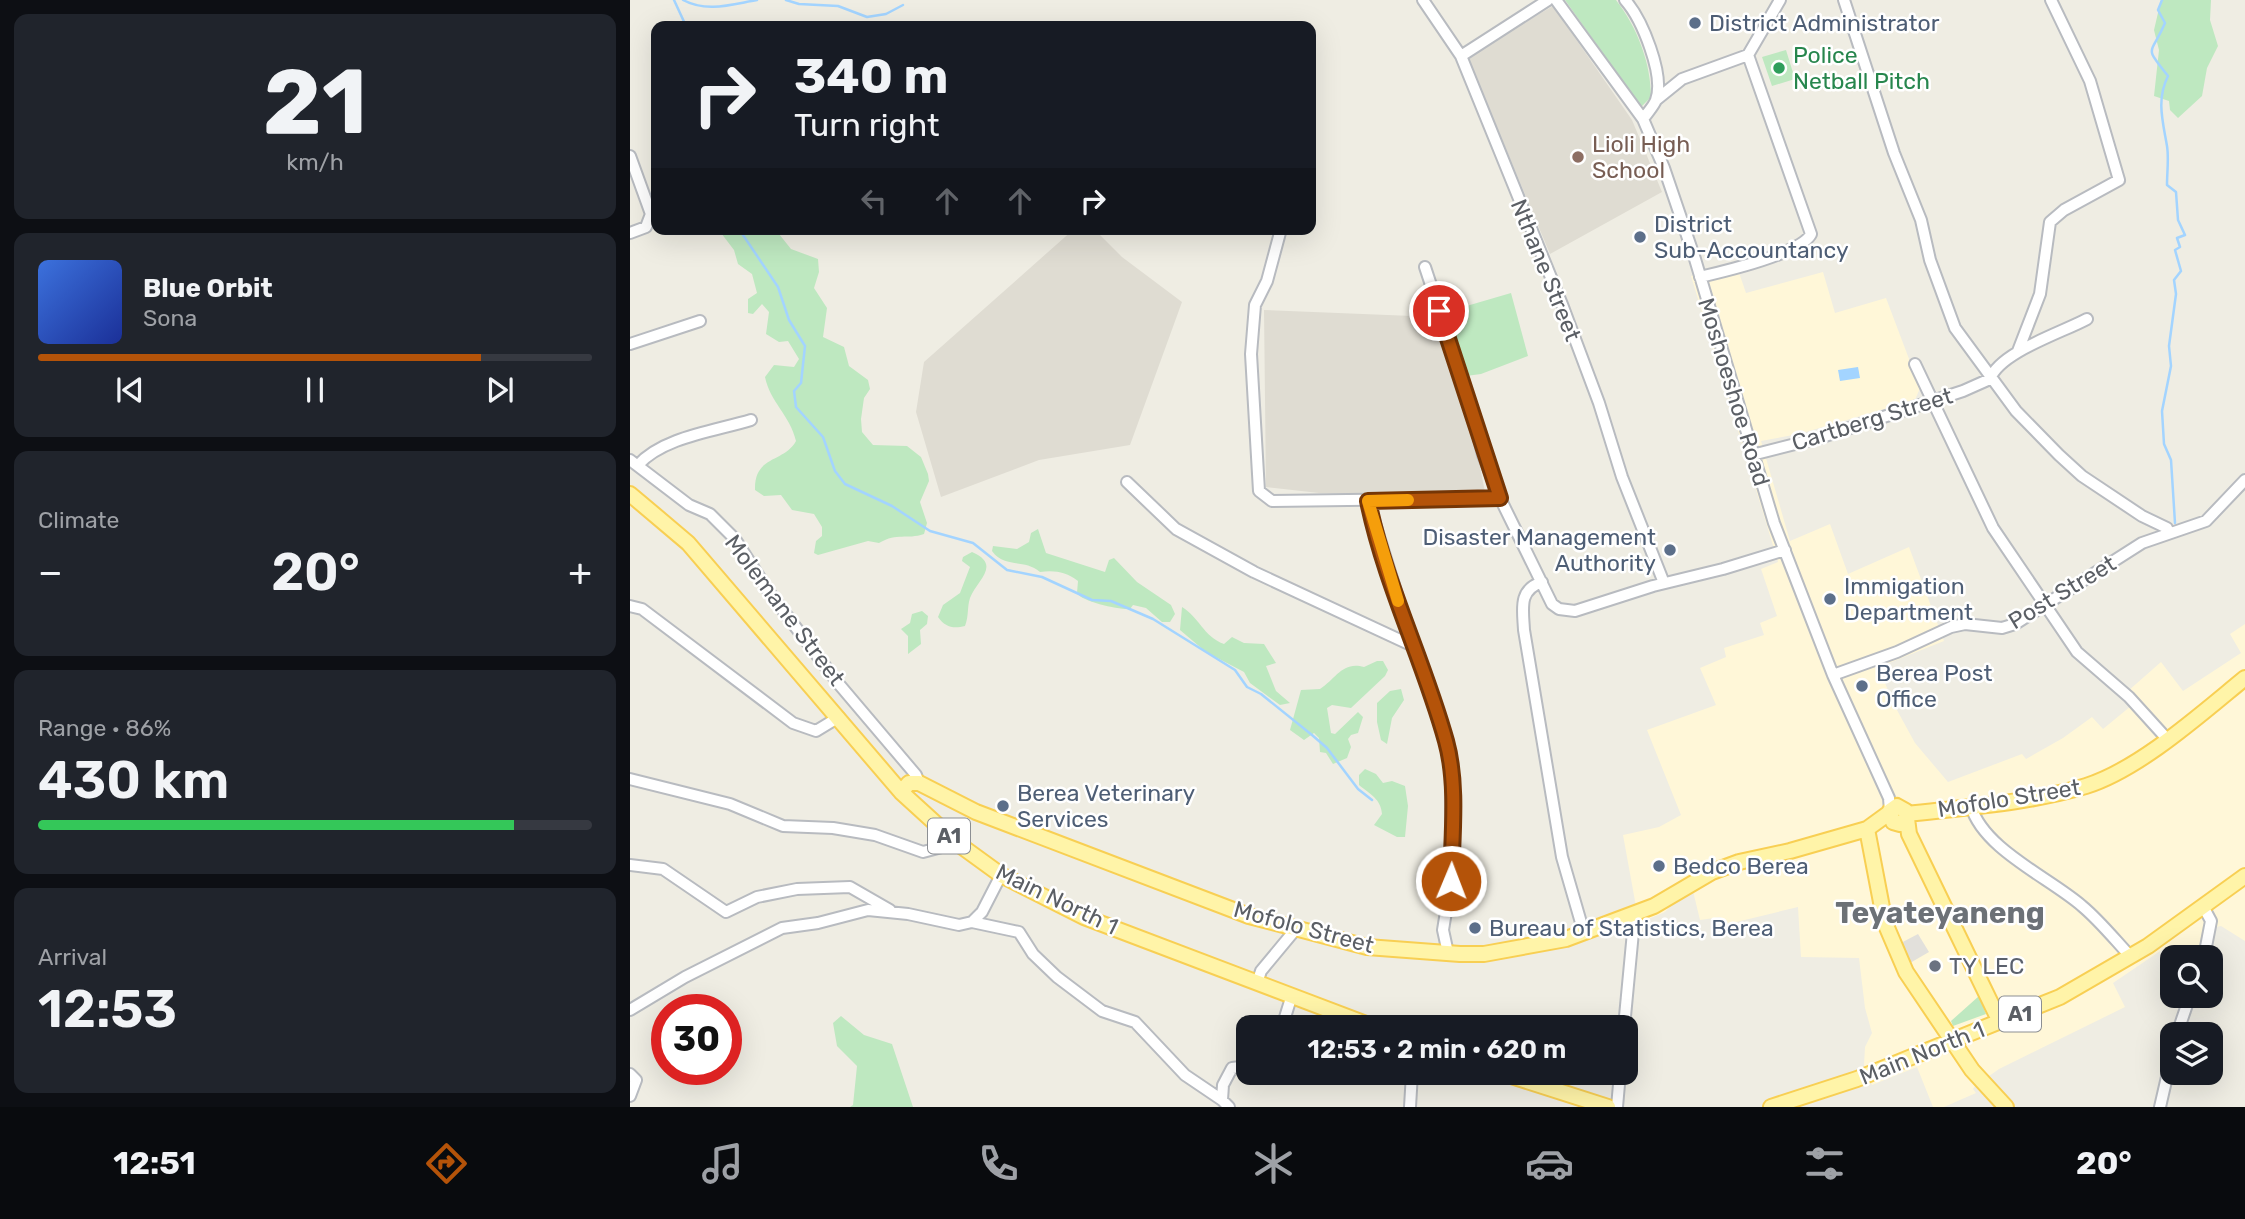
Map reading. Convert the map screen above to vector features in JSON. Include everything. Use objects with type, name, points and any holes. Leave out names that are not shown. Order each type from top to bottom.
[{"type":"main road","name":"Main North 1","points":[[630,494],[688,542],[901,792],[957,843],[1001,875],[1084,917],[1340,1015]]},
{"type":"main road","name":"Mofolo Street","points":[[919,783],[996,820],[1249,916],[1295,930],[1367,947],[1484,954],[1584,933],[1654,906],[1712,872],[1740,862],[1790,852],[1892,816],[2015,801],[2089,785],[2168,740],[2245,678]]},
{"type":"main road","points":[[901,792],[909,783],[919,783]]},
{"type":"main road","points":[[1892,816],[1885,923],[1906,972],[1972,1070],[2006,1107]]},
{"type":"main road","name":"Moshoeshoe Road","points":[[1892,816],[1909,834],[2000,1022]]},
{"type":"main road","name":"Main North 1","points":[[1771,1107],[1857,1079],[2082,986],[2204,908],[2245,876]]},
{"type":"main road","points":[[1537,1085],[1599,1106]]},
{"type":"street","name":"Nthane Street","points":[[1423,0],[1461,56],[1563,307],[1599,403],[1622,477],[1664,583]]},
{"type":"street","points":[[1461,56],[1548,0]]},
{"type":"street","name":"Moshoeshoe Road","points":[[1556,0],[1643,119],[1680,213],[1752,455],[1785,550],[1833,675],[1892,816]]},
{"type":"street","points":[[1625,0],[1642,30],[1658,74],[1656,100]]},
{"type":"street","points":[[1844,0],[1894,153],[1921,220],[1947,310],[1990,379],[2016,411],[2082,476],[2142,516],[2167,528],[2169,533]]},
{"type":"street","points":[[2018,351],[2040,294],[2050,222],[2064,210],[2119,180],[2090,81],[2051,0]]},
{"type":"street","points":[[1643,119],[1656,100],[1682,79],[1748,55],[1778,1]]},
{"type":"street","points":[[1700,278],[1741,267],[1799,245],[1809,240],[1811,234],[1748,55]]},
{"type":"street","points":[[630,156],[651,214],[646,227],[630,233]]},
{"type":"street","points":[[1279,235],[1267,281],[1255,306],[1251,354],[1259,491],[1272,501],[1500,498]]},
{"type":"street","points":[[1425,267],[1500,498],[1552,604],[1567,611],[1592,607],[1664,583],[1785,550]]},
{"type":"street","points":[[1990,379],[1998,363],[2087,318]]},
{"type":"street","points":[[630,344],[700,320]]},
{"type":"street","points":[[1915,364],[1993,528],[2077,652],[2129,697],[2168,740]]},
{"type":"street","name":"Cartberg Street","points":[[1752,455],[1819,438],[1931,402],[1990,379]]},
{"type":"street","points":[[634,462],[669,445],[751,420]]},
{"type":"street","name":"Molemane Street","points":[[634,462],[689,505],[710,514],[735,539],[769,593],[846,694],[916,775],[919,783]]},
{"type":"street","name":"Post Street","points":[[1833,675],[1897,652],[1951,627],[1965,624],[2002,628],[2047,605],[2142,543],[2206,521],[2245,480]]},
{"type":"street","points":[[1127,482],[1176,529],[1254,572],[1412,646]]},
{"type":"street","points":[[1368,501],[1412,646],[1447,744],[1451,780],[1451,881],[1443,930],[1448,953]]},
{"type":"street","points":[[1542,582],[1526,591],[1522,600],[1524,630],[1562,857],[1584,933]]},
{"type":"street","points":[[630,606],[642,609],[793,723],[816,731],[839,717]]},
{"type":"street","points":[[630,779],[709,797],[783,826],[833,828],[876,835],[923,852],[957,843]]},
{"type":"street","points":[[1971,806],[1976,823],[2024,866],[2082,906],[2131,957]]},
{"type":"street","points":[[630,864],[663,869],[726,912],[757,897],[850,887],[892,912]]},
{"type":"street","points":[[972,922],[982,912],[1001,875]]},
{"type":"street","points":[[2204,908],[2211,921],[2206,945]]},
{"type":"street","points":[[632,1005],[782,928],[818,923],[868,910],[958,925],[972,922],[1019,932],[1033,954],[1057,977],[1102,1011],[1135,1022],[1185,1075],[1225,1103]]},
{"type":"street","points":[[1625,1015],[1633,932],[1629,916]]},
{"type":"street","points":[[1257,984],[1261,971],[1295,930]]},
{"type":"street","points":[[1286,1015],[1291,998]]},
{"type":"street","points":[[1225,1103],[1223,1085],[1232,1068],[1236,1068]]},
{"type":"street","points":[[630,1074],[636,1080],[630,1096]]},
{"type":"street","points":[[1410,1107],[1411,1085]]},
{"type":"street","points":[[1616,1107],[1619,1085]]},
{"type":"street","points":[[2160,1107],[2165,1085]]},
{"type":"shaded area","name":"Lioli High School","points":[[1553,6],[1632,120],[1662,192],[1550,254],[1467,56]]},
{"type":"shaded area","points":[[1067,235],[1100,235],[1122,257],[1182,302],[1130,445],[1039,460],[941,497],[916,412],[924,362]]},
{"type":"shaded area","points":[[1735,261],[1746,293],[1823,272],[1835,313],[1886,298],[1920,388],[1915,400],[1799,434],[1761,441],[1790,541],[1830,524],[1848,574],[1909,547],[1944,641],[1879,667],[1892,701],[1915,743],[1948,782],[2022,754],[2026,759],[2063,738],[2092,717],[2103,729],[2137,701],[2128,691],[2161,662],[2183,691],[2241,653],[2230,634],[2245,624],[2245,941],[2221,926],[2216,927],[2212,945],[2160,945],[2160,951],[2113,983],[2125,1007],[1999,1069],[1975,1086],[1973,1089],[1976,1093],[1944,1107],[1933,1107],[1917,1067],[1872,1085],[1864,1065],[1865,1047],[1872,1033],[1865,1008],[1859,958],[1801,957],[1798,907],[1724,925],[1721,917],[1700,920],[1693,891],[1677,899],[1665,912],[1639,923],[1623,835],[1659,827],[1681,815],[1647,730],[1716,705],[1700,668],[1726,657],[1724,648],[1764,635],[1760,623],[1777,616],[1761,569],[1778,562],[1691,276]]},
{"type":"shaded area","points":[[1264,310],[1437,317],[1470,417],[1485,492],[1457,496],[1319,493],[1266,487]]},
{"type":"shaded area","points":[[1918,934],[1929,952],[1910,963],[1899,944]]},
{"type":"green space","points":[[1565,0],[1616,0],[1624,11],[1641,46],[1648,71],[1651,97],[1641,107]]},
{"type":"green space","points":[[2161,0],[2211,0],[2210,20],[2218,46],[2207,68],[2202,96],[2178,118],[2170,110],[2169,101],[2154,96],[2159,50],[2154,30]]},
{"type":"green space","name":"Police Netball Pitch","points":[[1786,50],[1795,79],[1772,86],[1762,57]]},
{"type":"green space","points":[[723,235],[780,235],[791,249],[818,259],[819,272],[814,288],[827,308],[823,337],[844,347],[849,366],[868,380],[870,389],[864,398],[862,432],[873,445],[907,446],[921,457],[928,474],[929,481],[920,502],[927,523],[924,534],[892,538],[879,543],[868,541],[818,555],[814,553],[816,541],[822,536],[822,527],[814,514],[792,510],[781,495],[764,496],[755,490],[756,479],[764,465],[791,448],[796,441],[765,377],[774,365],[794,367],[799,359],[788,341],[779,342],[766,334],[769,312],[762,304],[753,314],[748,313],[748,299],[757,293],[752,274],[738,264],[734,250]]},
{"type":"green space","points":[[1511,293],[1528,356],[1481,374],[1466,376],[1446,312]]},
{"type":"green space","points":[[1038,529],[1046,553],[1105,572],[1109,560],[1114,558],[1137,582],[1171,605],[1175,614],[1170,622],[1162,622],[1146,608],[1133,605],[1130,609],[1118,608],[1086,599],[1077,593],[1078,581],[1069,576],[1040,572],[1028,565],[1009,562],[992,551],[993,546],[1017,549],[1029,542],[1031,533]]},
{"type":"green space","points":[[972,552],[985,562],[985,573],[970,598],[965,626],[950,626],[938,617],[943,605],[960,593],[970,567],[962,561],[963,557]]},
{"type":"green space","points":[[1182,607],[1217,641],[1224,644],[1232,637],[1244,643],[1264,644],[1276,663],[1266,666],[1276,691],[1290,703],[1280,705],[1250,683],[1244,672],[1206,652],[1180,630]]},
{"type":"green space","points":[[922,611],[928,616],[927,624],[920,630],[921,644],[908,654],[908,636],[901,629],[910,623],[912,614]]},
{"type":"green space","points":[[1383,661],[1388,670],[1385,676],[1351,708],[1332,705],[1327,708],[1331,733],[1335,734],[1358,712],[1363,717],[1358,733],[1348,739],[1351,747],[1347,758],[1333,764],[1326,753],[1320,752],[1319,738],[1314,733],[1304,740],[1290,730],[1301,690],[1320,689],[1350,666],[1364,667]]},
{"type":"green space","points":[[1401,689],[1404,700],[1392,718],[1387,744],[1381,740],[1377,703],[1390,691]]},
{"type":"green space","points":[[1365,769],[1376,774],[1383,783],[1392,781],[1405,786],[1408,806],[1405,837],[1397,837],[1374,825],[1382,814],[1380,804],[1359,785],[1359,775]]},
{"type":"green space","points":[[1979,996],[1986,1014],[1953,1026],[1951,1021]]},
{"type":"green space","points":[[841,1016],[864,1035],[892,1044],[913,1107],[850,1107],[853,1105],[857,1066],[837,1046],[833,1023]]},
{"type":"water","points":[[1858,367],[1860,378],[1840,381],[1838,370]]},
{"type":"waterway","points":[[674,0],[684,21]]},
{"type":"waterway","points":[[683,0],[711,7],[757,0]]},
{"type":"waterway","points":[[786,0],[799,4],[838,6],[867,17],[886,14],[903,5]]},
{"type":"waterway","points":[[2162,0],[2158,10],[2165,23],[2153,46],[2152,54],[2168,76],[2161,102],[2168,151],[2167,185],[2176,192],[2178,220],[2185,235],[2177,238],[2180,247],[2175,250],[2181,271],[2174,280],[2176,294],[2169,346],[2171,366],[2162,411],[2164,444],[2171,460],[2175,523]]},
{"type":"waterway","points":[[743,235],[778,287],[789,320],[805,346],[801,383],[794,391],[796,407],[823,437],[835,471],[845,484],[892,506],[930,531],[973,543],[1007,570],[1042,577],[1092,600],[1111,601],[1153,619],[1235,670],[1247,687],[1261,694],[1327,748],[1358,789],[1372,800]]},
{"type":"slow traffic","points":[[1398,601],[1368,501],[1408,500]]},
{"type":"place","name":"District Administrator","points":[[1695,23]]},
{"type":"place","name":"Police Netball Pitch","points":[[1779,68]]},
{"type":"place","name":"Lioli High School","points":[[1578,157]]},
{"type":"place","name":"District Sub-Accountancy","points":[[1640,237]]},
{"type":"place","name":"Disaster Management Authority","points":[[1670,550]]},
{"type":"place","name":"Immigation Department","points":[[1830,599]]},
{"type":"place","name":"Berea Post Office","points":[[1862,686]]},
{"type":"place","name":"Berea Veterinary Services","points":[[1003,806]]},
{"type":"place","name":"Bedco Berea","points":[[1659,866]]},
{"type":"place","name":"Bureau of Statistics, Berea","points":[[1475,928]]},
{"type":"place","name":"TY LEC","points":[[1935,966]]},
{"type":"district","name":"Teyateyaneng","points":[[1940,913]]},
{"type":"route","points":[[1439,311],[1444,319],[1471,407],[1483,455],[1500,498],[1368,501],[1412,646],[1447,744],[1451,780],[1451,881]]}]
